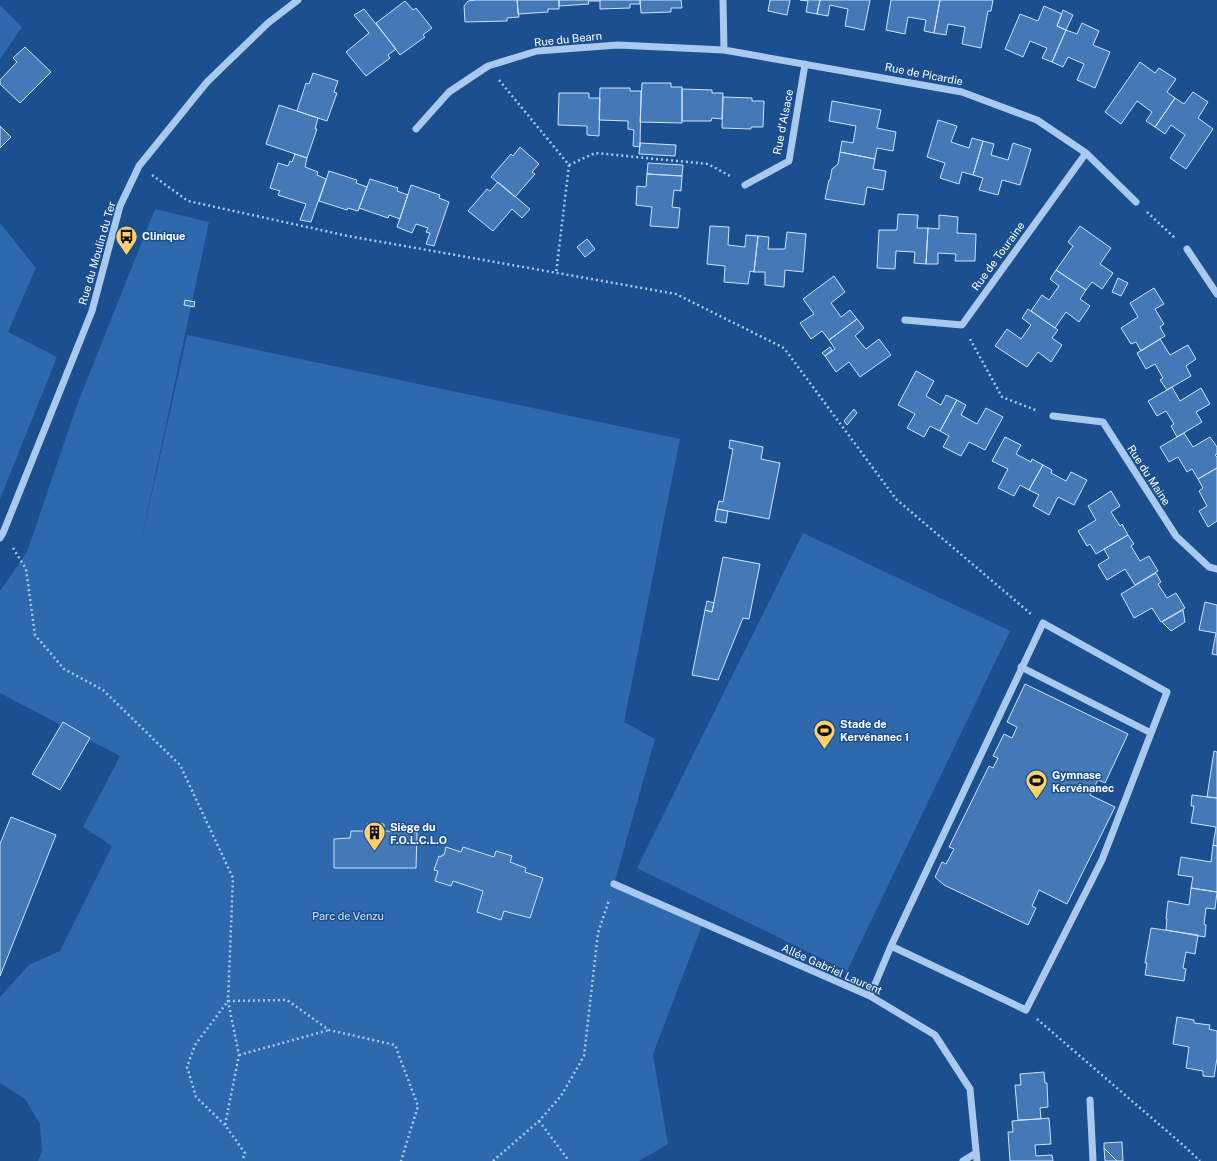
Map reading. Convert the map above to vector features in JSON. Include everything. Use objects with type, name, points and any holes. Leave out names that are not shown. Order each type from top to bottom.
[{"type":"street","name":"Rue du Moulin du Ter","points":[[2,536],[92,311],[120,206],[139,166],[207,82],[268,23],[298,0]]},
{"type":"street","points":[[723,0],[724,50]]},
{"type":"street","name":"Rue du Bearn","points":[[416,129],[449,92],[488,66],[537,51],[618,45],[724,50]]},
{"type":"street","name":"Rue de Picardie","points":[[724,50],[962,92],[1037,120],[1086,153],[1136,202]]},
{"type":"street","name":"Rue d'Alsace","points":[[746,185],[789,161],[805,64]]},
{"type":"street","name":"Rue de Touraine","points":[[962,325],[1086,153]]},
{"type":"street","points":[[1186,249],[1217,294]]},
{"type":"street","points":[[905,320],[962,325]]},
{"type":"street","name":"Rue du Maine","points":[[1053,416],[1103,422],[1176,536],[1210,567],[1217,569]]},
{"type":"street","points":[[870,996],[890,946],[1042,623],[1167,692],[1102,860],[1026,1010],[890,946]]},
{"type":"street","points":[[1021,667],[1152,733]]},
{"type":"street","name":"Allée Gabriel Laurent","points":[[614,884],[870,996],[935,1035],[970,1089],[977,1161]]},
{"type":"street","points":[[1090,1100],[1093,1161]]},
{"type":"street","points":[[963,1161],[976,1153]]},
{"type":"path","points":[[488,66],[569,165],[556,274]]},
{"type":"path","points":[[569,165],[595,153],[708,164],[746,185]]},
{"type":"path","points":[[139,166],[188,201],[348,236],[556,274],[676,294],[784,348],[896,500],[1042,623]]},
{"type":"path","points":[[1136,202],[1186,249]]},
{"type":"path","points":[[962,325],[1002,397],[1053,416]]},
{"type":"path","points":[[2,536],[26,569],[35,635],[64,669],[103,690],[180,765],[233,878],[228,1001],[239,1055],[225,1125]]},
{"type":"path","points":[[493,1161],[539,1121],[561,1096],[584,1056],[598,933],[614,884]]},
{"type":"path","points":[[228,1001],[286,1000],[330,1030],[396,1045],[418,1106],[401,1161]]},
{"type":"path","points":[[228,1001],[195,1045],[187,1067],[196,1097],[225,1125],[245,1153],[242,1161]]},
{"type":"path","points":[[1026,1010],[1200,1161]]},
{"type":"path","points":[[239,1055],[330,1030]]},
{"type":"path","points":[[539,1121],[569,1161]]},
{"type":"green space","points":[[0,5],[22,27],[0,59]]},
{"type":"green space","name":"Parc de Venzu","points":[[155,209],[209,222],[139,551],[187,335],[680,439],[624,722],[655,739],[614,884],[703,923],[653,1054],[668,1144],[639,1161],[38,1161],[42,1152],[40,1124],[25,1099],[0,1083],[0,997],[29,965],[60,951],[112,846],[83,827],[120,756],[0,693],[0,591],[27,552],[77,405]]},
{"type":"green space","points":[[0,223],[36,268],[8,332],[57,357],[0,499]]},
{"type":"green space","name":"Stade de Kervénanec 1","points":[[803,533],[1010,631],[847,971],[637,868]]},
{"type":"building","points":[[517,0],[519,17],[507,18],[507,21],[465,22],[464,6],[468,1]]},
{"type":"building","points":[[517,0],[559,0],[559,9],[548,9],[548,12],[518,14]]},
{"type":"building","points":[[559,0],[600,1],[588,1],[589,4],[559,6]]},
{"type":"building","points":[[600,0],[640,0],[640,4],[630,4],[630,8],[600,9]]},
{"type":"building","points":[[640,0],[681,0],[682,8],[671,8],[671,12],[641,13]]},
{"type":"building","points":[[770,0],[790,0],[787,15],[768,11]]},
{"type":"building","points":[[800,0],[820,0],[817,14],[806,12],[808,1]]},
{"type":"building","points":[[820,0],[870,0],[864,30],[845,26],[848,9],[830,5],[828,16],[817,14]]},
{"type":"building","points":[[891,0],[940,0],[934,33],[924,31],[926,20],[908,17],[905,34],[886,30]]},
{"type":"building","points":[[940,0],[993,0],[991,11],[988,11],[981,48],[962,44],[965,27],[948,24],[946,35],[934,33]]},
{"type":"building","points":[[405,1],[413,10],[416,8],[432,28],[423,35],[425,37],[400,55],[376,23]]},
{"type":"building","points":[[1044,6],[1062,14],[1057,26],[1066,30],[1052,62],[1042,58],[1047,48],[1030,41],[1023,57],[1005,49],[1020,14],[1038,21]]},
{"type":"building","points":[[364,9],[396,49],[388,55],[390,58],[366,76],[346,52],[369,33],[354,15]]},
{"type":"building","points":[[1063,10],[1073,15],[1066,30],[1057,26]]},
{"type":"building","points":[[1082,23],[1099,31],[1093,45],[1110,52],[1095,88],[1077,80],[1084,64],[1068,57],[1063,67],[1052,62],[1066,30],[1077,34]]},
{"type":"building","points":[[25,47],[51,72],[20,103],[0,84],[0,80],[17,62],[13,58]]},
{"type":"building","points":[[1140,62],[1155,73],[1159,68],[1176,79],[1167,92],[1175,98],[1155,127],[1146,121],[1152,112],[1137,101],[1121,124],[1105,112]]},
{"type":"building","points":[[313,73],[338,81],[334,92],[337,93],[327,121],[297,111],[306,83],[309,84]]},
{"type":"building","points":[[642,83],[671,83],[671,87],[682,87],[682,123],[640,122]]},
{"type":"building","points":[[600,88],[630,88],[630,91],[641,91],[640,147],[633,146],[634,130],[628,129],[628,121],[599,120]]},
{"type":"building","points":[[682,89],[712,90],[712,93],[723,93],[722,119],[712,118],[711,121],[682,121]]},
{"type":"building","points":[[1193,92],[1208,102],[1198,118],[1213,129],[1186,169],[1170,158],[1185,135],[1171,125],[1165,134],[1155,127],[1175,98],[1184,104]]},
{"type":"building","points":[[559,93],[589,93],[589,98],[600,98],[599,136],[587,135],[587,126],[558,125]]},
{"type":"building","points":[[723,97],[752,98],[752,101],[764,101],[763,127],[751,127],[751,129],[722,128]]},
{"type":"building","points":[[832,101],[881,110],[877,128],[896,132],[893,151],[877,148],[875,159],[840,152],[842,141],[853,143],[856,126],[829,121]]},
{"type":"building","points":[[279,105],[318,118],[315,129],[317,129],[307,158],[266,144]]},
{"type":"building","points":[[938,120],[957,126],[951,142],[969,148],[972,138],[983,141],[973,175],[962,172],[959,184],[940,178],[945,163],[927,157]]},
{"type":"building","points":[[0,126],[11,137],[0,148]]},
{"type":"building","points":[[983,141],[994,144],[991,155],[1008,160],[1013,143],[1031,149],[1020,185],[1002,180],[998,195],[979,190],[983,178],[973,175]]},
{"type":"building","points":[[640,143],[676,145],[675,156],[639,154]]},
{"type":"building","points":[[520,147],[539,164],[532,172],[535,174],[515,197],[491,177],[511,154],[513,156]]},
{"type":"building","points":[[840,152],[875,159],[873,169],[886,171],[883,190],[867,187],[864,205],[825,199],[832,169],[838,164]]},
{"type":"building","points":[[295,154],[307,158],[305,167],[318,172],[317,175],[326,179],[311,222],[300,220],[306,204],[278,195],[280,191],[270,188],[278,163],[288,166],[290,161],[292,162]]},
{"type":"building","points":[[648,163],[683,165],[682,176],[647,174]]},
{"type":"building","points":[[329,171],[357,180],[356,183],[367,187],[358,211],[348,208],[347,210],[319,201]]},
{"type":"building","points":[[647,174],[682,176],[681,191],[674,190],[672,207],[680,208],[678,228],[650,226],[652,207],[636,205],[637,186],[646,187]]},
{"type":"building","points":[[370,179],[398,188],[397,191],[408,195],[400,219],[389,215],[388,218],[359,208]]},
{"type":"building","points":[[498,182],[530,209],[522,218],[512,209],[493,231],[468,211],[487,189],[490,191]]},
{"type":"building","points":[[411,185],[440,195],[439,198],[449,202],[434,246],[426,244],[430,233],[426,232],[428,228],[416,224],[412,233],[397,227]]},
{"type":"building","points":[[898,214],[918,215],[917,228],[928,228],[926,264],[914,263],[915,252],[896,251],[895,269],[877,268],[879,230],[897,230]]},
{"type":"building","points":[[939,215],[958,217],[957,233],[976,234],[975,261],[955,261],[956,254],[938,253],[938,264],[926,264],[928,228],[939,229]]},
{"type":"building","points":[[710,226],[729,227],[728,245],[745,247],[746,235],[758,236],[754,272],[750,271],[748,284],[724,282],[725,266],[707,264]]},
{"type":"building","points":[[1080,226],[1111,248],[1100,264],[1113,273],[1102,289],[1092,282],[1086,290],[1056,270],[1073,246],[1068,242]]},
{"type":"building","points":[[787,232],[806,234],[803,272],[785,270],[784,287],[765,285],[765,272],[754,272],[758,236],[769,237],[768,249],[785,249]]},
{"type":"building","points":[[587,239],[595,249],[585,257],[577,247]]},
{"type":"building","points":[[1056,270],[1086,290],[1080,299],[1090,306],[1079,322],[1066,312],[1055,328],[1031,311],[1042,295],[1049,300],[1059,286],[1050,279]]},
{"type":"building","points":[[834,276],[845,292],[831,303],[841,317],[850,310],[857,319],[829,340],[822,331],[811,339],[800,323],[814,314],[803,299]]},
{"type":"building","points":[[1118,278],[1128,283],[1121,296],[1112,292]]},
{"type":"building","points":[[1154,288],[1164,304],[1155,309],[1164,324],[1160,327],[1165,336],[1141,351],[1136,342],[1131,344],[1121,328],[1138,317],[1130,303]]},
{"type":"building","points":[[185,300],[195,302],[194,307],[184,305]]},
{"type":"building","points":[[1028,309],[1058,330],[1052,338],[1062,345],[1051,362],[1038,352],[1027,367],[995,346],[1007,329],[1021,339],[1031,325],[1022,318]]},
{"type":"building","points":[[857,319],[864,328],[855,336],[866,349],[879,339],[891,355],[860,377],[849,362],[836,372],[825,356],[835,349],[829,340]]},
{"type":"building","points":[[1160,339],[1170,355],[1188,345],[1196,359],[1186,366],[1191,376],[1167,390],[1160,380],[1163,378],[1155,364],[1146,369],[1137,353]]},
{"type":"building","points":[[830,347],[832,350],[825,356],[822,353]]},
{"type":"building","points":[[916,371],[934,381],[926,396],[941,405],[946,395],[957,400],[940,431],[930,426],[924,437],[907,428],[915,414],[898,405]]},
{"type":"building","points":[[1172,387],[1180,401],[1201,388],[1210,404],[1196,412],[1202,422],[1177,437],[1171,426],[1174,424],[1166,411],[1157,416],[1148,401]]},
{"type":"building","points":[[957,400],[966,405],[961,415],[977,424],[986,408],[1003,417],[985,450],[969,442],[961,456],[943,447],[949,436],[940,431]]},
{"type":"building","points":[[854,409],[857,413],[847,425],[844,421]]},
{"type":"building","points":[[1184,433],[1193,447],[1210,437],[1217,447],[1217,454],[1215,455],[1217,457],[1217,468],[1198,479],[1192,469],[1187,472],[1178,457],[1169,462],[1160,447]]},
{"type":"building","points":[[1005,437],[1021,445],[1016,454],[1031,462],[1032,459],[1043,465],[1029,490],[1020,485],[1014,496],[998,488],[1008,469],[992,461]]},
{"type":"building","points":[[730,440],[763,447],[761,459],[780,463],[769,519],[717,509],[719,501],[723,502],[733,449],[729,448]]},
{"type":"building","points":[[1043,465],[1052,470],[1051,473],[1066,481],[1071,472],[1087,480],[1074,505],[1058,497],[1049,515],[1033,506],[1039,495],[1029,490]]},
{"type":"building","points":[[1217,468],[1217,521],[1208,527],[1199,511],[1207,506],[1199,491],[1203,488],[1198,479]]},
{"type":"building","points":[[1111,491],[1120,506],[1111,512],[1120,526],[1122,524],[1128,535],[1096,554],[1090,544],[1087,546],[1078,531],[1096,520],[1088,506]]},
{"type":"building","points":[[717,509],[728,511],[726,523],[715,521]]},
{"type":"building","points":[[1128,535],[1134,544],[1131,546],[1140,561],[1149,556],[1158,571],[1135,585],[1125,569],[1107,580],[1098,565],[1109,558],[1104,549]]},
{"type":"building","points":[[723,557],[760,564],[749,619],[743,618],[718,680],[692,675],[705,610],[712,612]]},
{"type":"building","points":[[1156,573],[1161,582],[1158,584],[1167,598],[1176,593],[1185,608],[1161,622],[1152,608],[1134,618],[1121,594]]},
{"type":"building","points":[[707,601],[714,603],[712,612],[705,610]]},
{"type":"building","points":[[1205,602],[1217,605],[1217,655],[1212,654],[1216,633],[1199,630]]},
{"type":"building","points":[[1183,610],[1185,622],[1171,631],[1162,622]]},
{"type":"building","name":"Gymnase Kervénanec","points":[[1025,684],[1128,734],[1105,783],[1098,780],[1090,795],[1115,807],[1067,904],[1039,890],[1032,906],[1036,908],[1028,925],[944,885],[935,877],[942,862],[946,864],[954,849],[949,847],[989,766],[993,768],[998,758],[993,756],[1004,734],[1012,738],[1017,727],[1007,722]]},
{"type":"building","points":[[63,722],[90,738],[60,790],[32,774]]},
{"type":"building","points":[[1214,751],[1217,752],[1217,798],[1207,797]]},
{"type":"building","points":[[1192,795],[1217,798],[1217,846],[1213,845],[1216,827],[1191,823],[1194,806],[1191,806]]},
{"type":"building","points":[[11,817],[56,835],[0,976],[0,844]]},
{"type":"building","name":"Siège du F.O.L.C.L.O","points":[[367,824],[384,824],[384,831],[417,832],[416,868],[334,868],[334,839],[350,838],[351,831],[367,831]]},
{"type":"building","points":[[1213,845],[1217,846],[1217,892],[1191,888],[1193,877],[1178,875],[1181,857],[1211,862]]},
{"type":"building","points":[[446,847],[461,852],[463,847],[494,857],[496,851],[512,856],[510,862],[526,868],[525,872],[543,878],[530,918],[504,911],[501,920],[477,912],[483,891],[453,881],[451,886],[435,881],[438,871],[434,870],[439,856],[441,857],[444,855]]},
{"type":"building","points":[[1191,888],[1217,892],[1215,909],[1206,908],[1204,924],[1206,925],[1205,937],[1166,930],[1168,901],[1189,905]]},
{"type":"building","points":[[1151,928],[1198,935],[1195,954],[1186,952],[1183,968],[1186,969],[1184,981],[1145,975],[1147,963],[1145,963]]},
{"type":"building","points":[[1177,1017],[1194,1020],[1194,1023],[1210,1025],[1209,1029],[1217,1031],[1217,1058],[1214,1077],[1203,1076],[1203,1071],[1186,1068],[1189,1047],[1173,1044]]},
{"type":"building","points":[[1044,1072],[1045,1083],[1047,1083],[1048,1107],[1040,1108],[1041,1119],[1018,1120],[1015,1085],[1021,1085],[1020,1074]]},
{"type":"building","points":[[1049,1118],[1051,1144],[1035,1145],[1036,1156],[1052,1155],[1053,1161],[1010,1161],[1008,1132],[1013,1132],[1012,1121]]},
{"type":"building","points":[[1122,1142],[1123,1161],[1117,1161],[1104,1148],[1104,1143]]},
{"type":"building","points":[[1104,1148],[1117,1161],[1105,1161]]},
{"type":"place","name":"Clinique","points":[[127,256]]},
{"type":"place","name":"Stade de Kervénanec 1","points":[[824,750]]},
{"type":"place","name":"Gymnase Kervénanec","points":[[1037,800]]},
{"type":"place","name":"Siège du F.O.L.C.L.O","points":[[375,852]]}]
